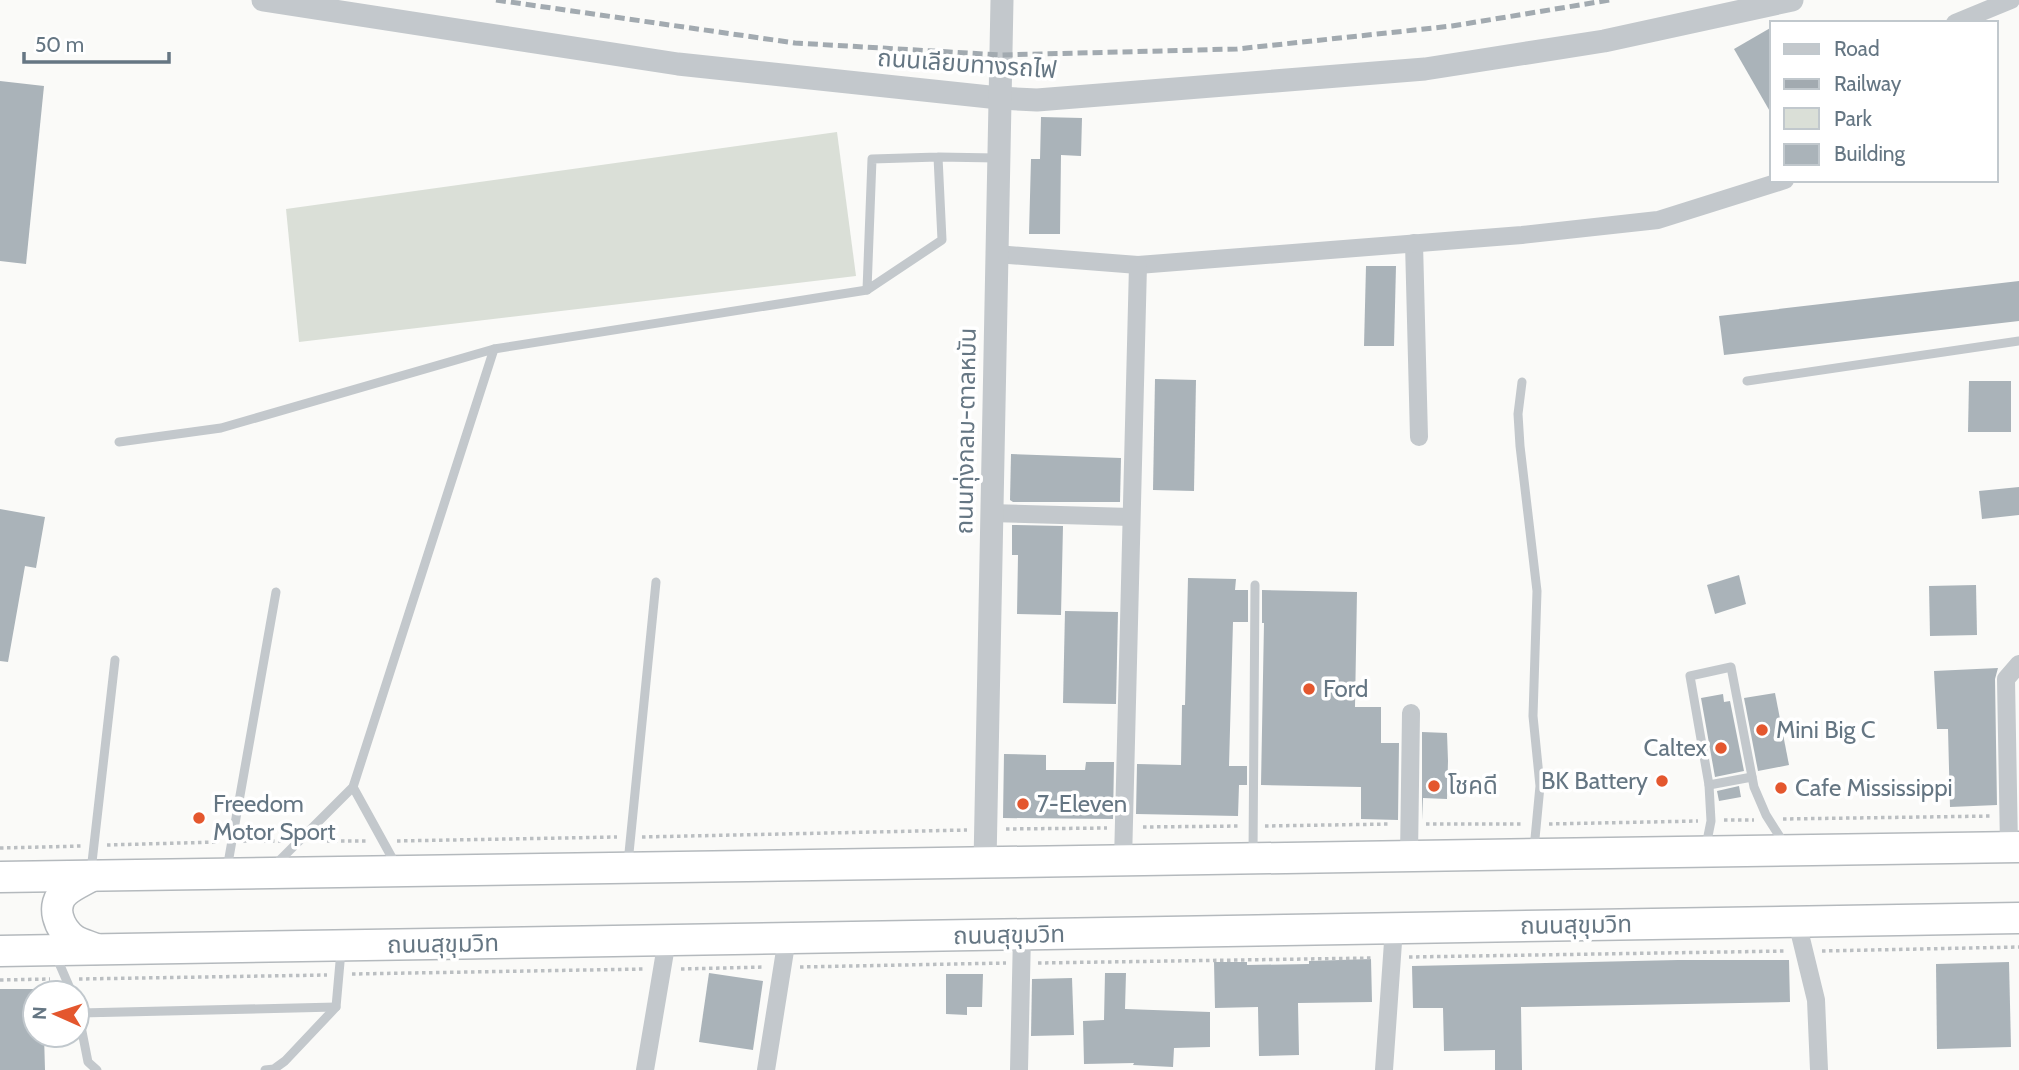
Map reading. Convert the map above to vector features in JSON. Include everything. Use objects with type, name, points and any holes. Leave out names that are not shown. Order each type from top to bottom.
[{"type":"highway","points":[[0,877],[2014,847]]},
{"type":"highway","points":[[91,876],[65,891],[56,909],[58,919],[74,940],[96,949]]},
{"type":"highway","name":"ถนนสุขุมวิท","points":[[0,951],[1797,922],[2018,923]]},
{"type":"street","name":"ถนนเลียบทางรถไฟ","points":[[263,0],[678,64],[1037,100],[1425,69],[1604,41],[1792,0]]},
{"type":"street","name":"ถนนทุ่งกลม-ตาลหมัน","points":[[985,863],[1002,0]]},
{"type":"street","points":[[1960,21],[2011,0]]},
{"type":"street","points":[[996,254],[1139,265],[1414,243],[1658,220],[1778,182]]},
{"type":"street","points":[[1414,243],[1419,437]]},
{"type":"street","points":[[1123,861],[1139,265]]},
{"type":"street","points":[[990,513],[1131,517]]},
{"type":"street","points":[[2014,847],[2009,815],[2006,679],[2019,664]]},
{"type":"street","points":[[1409,856],[1411,713]]},
{"type":"street","points":[[1797,922],[1816,1000],[1819,1070]]},
{"type":"street","points":[[1384,1070],[1394,928]]},
{"type":"street","points":[[1019,1070],[1022,934]]},
{"type":"street","points":[[766,1070],[787,938]]},
{"type":"street","points":[[646,1070],[667,940]]},
{"type":"lane","points":[[119,442],[221,428],[494,349],[867,290],[942,240],[938,157]]},
{"type":"lane","points":[[867,290],[872,159],[999,158]]},
{"type":"lane","points":[[1747,380],[2019,341]]},
{"type":"lane","points":[[267,873],[353,787],[494,349]]},
{"type":"lane","points":[[1522,382],[1518,414],[1520,446],[1537,591],[1533,716],[1540,786],[1534,854]]},
{"type":"lane","points":[[628,868],[656,582]]},
{"type":"lane","points":[[1253,859],[1255,585]]},
{"type":"lane","points":[[226,874],[276,592]]},
{"type":"lane","points":[[91,876],[115,660]]},
{"type":"lane","points":[[1704,851],[1711,821],[1709,785],[1690,677],[1731,667],[1754,787],[1768,820],[1788,850]]},
{"type":"lane","points":[[1709,785],[1752,777]]},
{"type":"lane","points":[[353,787],[400,872]]},
{"type":"lane","points":[[265,1070],[274,1069],[285,1061],[336,1007],[341,945]]},
{"type":"lane","points":[[54,950],[66,979]]},
{"type":"lane","points":[[91,1010],[336,1007]]},
{"type":"lane","points":[[86,1049],[88,1062],[97,1070]]},
{"type":"path","points":[[0,848],[985,829],[1536,824],[2009,815]]},
{"type":"green space","points":[[837,132],[856,276],[299,342],[286,209]]},
{"type":"building","points":[[1770,28],[1770,112],[1734,49]]},
{"type":"building","points":[[0,81],[44,86],[26,264],[0,261]]},
{"type":"building","points":[[1041,117],[1082,118],[1081,156],[1061,155],[1060,234],[1029,234],[1031,159],[1040,159]]},
{"type":"building","points":[[1366,266],[1396,266],[1394,346],[1364,346]]},
{"type":"building","points":[[2019,281],[2019,321],[1724,355],[1719,316]]},
{"type":"building","points":[[1155,379],[1196,380],[1194,491],[1153,490]]},
{"type":"building","points":[[1969,381],[2011,381],[2011,432],[1968,432]]},
{"type":"building","points":[[1011,454],[1121,458],[1120,502],[1013,502],[1010,500]]},
{"type":"building","points":[[2019,487],[2019,515],[1982,519],[1979,491]]},
{"type":"building","points":[[0,509],[45,517],[36,568],[25,566],[8,662],[0,661]]},
{"type":"building","points":[[1012,525],[1063,526],[1061,615],[1017,614],[1018,555],[1012,555]]},
{"type":"building","points":[[1739,575],[1746,604],[1715,614],[1707,585]]},
{"type":"building","points":[[1188,578],[1236,579],[1235,590],[1248,590],[1248,622],[1233,622],[1229,766],[1247,766],[1247,785],[1239,785],[1238,816],[1136,814],[1137,764],[1181,765]]},
{"type":"building","points":[[1976,585],[1977,635],[1930,636],[1929,586]]},
{"type":"building","name":"Ford","points":[[1262,590],[1357,592],[1355,707],[1381,707],[1381,743],[1399,743],[1398,820],[1361,819],[1361,787],[1261,785],[1264,623]]},
{"type":"building","points":[[1065,611],[1118,612],[1116,704],[1063,703]]},
{"type":"building","points":[[1998,668],[1995,679],[1997,805],[1950,807],[1948,729],[1937,729],[1934,671]]},
{"type":"building","points":[[1775,693],[1789,765],[1758,771],[1744,698]]},
{"type":"building","name":"Caltex","points":[[1723,694],[1724,702],[1730,701],[1744,771],[1715,777],[1701,698]]},
{"type":"building","points":[[1422,732],[1447,733],[1448,761],[1447,799],[1423,798],[1422,820]]},
{"type":"building","points":[[1004,754],[1046,755],[1046,770],[1085,770],[1086,762],[1114,762],[1113,819],[1003,818]]},
{"type":"building","points":[[1739,786],[1741,797],[1719,801],[1717,791]]},
{"type":"building","points":[[1371,959],[1372,1002],[1298,1003],[1299,1055],[1259,1056],[1258,1007],[1215,1008],[1214,962],[1247,962],[1247,965],[1309,964],[1309,961]]},
{"type":"building","points":[[1789,960],[1790,1002],[1521,1007],[1522,1070],[1495,1070],[1495,1050],[1444,1051],[1443,1008],[1413,1008],[1412,966]]},
{"type":"building","points":[[2009,962],[2011,1047],[1937,1049],[1936,964]]},
{"type":"building","points":[[709,973],[763,981],[753,1050],[699,1042]]},
{"type":"building","points":[[1105,973],[1126,973],[1125,1009],[1210,1012],[1210,1047],[1174,1048],[1173,1067],[1133,1065],[1134,1063],[1084,1064],[1083,1021],[1104,1020]]},
{"type":"building","points":[[946,974],[983,974],[982,1007],[967,1007],[967,1015],[946,1014]]},
{"type":"building","points":[[1072,978],[1074,1035],[1031,1036],[1032,979]]},
{"type":"building","points":[[0,989],[21,989],[21,1049],[44,1049],[45,1070],[0,1070]]},
{"type":"railway","points":[[496,0],[795,43],[1001,55],[1237,49],[1452,26],[1610,0]]},
{"type":"place","name":"Ford","points":[[1309,689]]},
{"type":"place","name":"Mini Big C","points":[[1762,730]]},
{"type":"place","name":"Caltex","points":[[1721,748]]},
{"type":"place","name":"BK Battery","points":[[1662,781]]},
{"type":"place","name":"โชคดี","points":[[1434,786]]},
{"type":"place","name":"Cafe Mississippi","points":[[1781,788]]},
{"type":"place","name":"7-Eleven","points":[[1023,804]]},
{"type":"place","name":"Freedom Motor Sport","points":[[199,818]]}]
